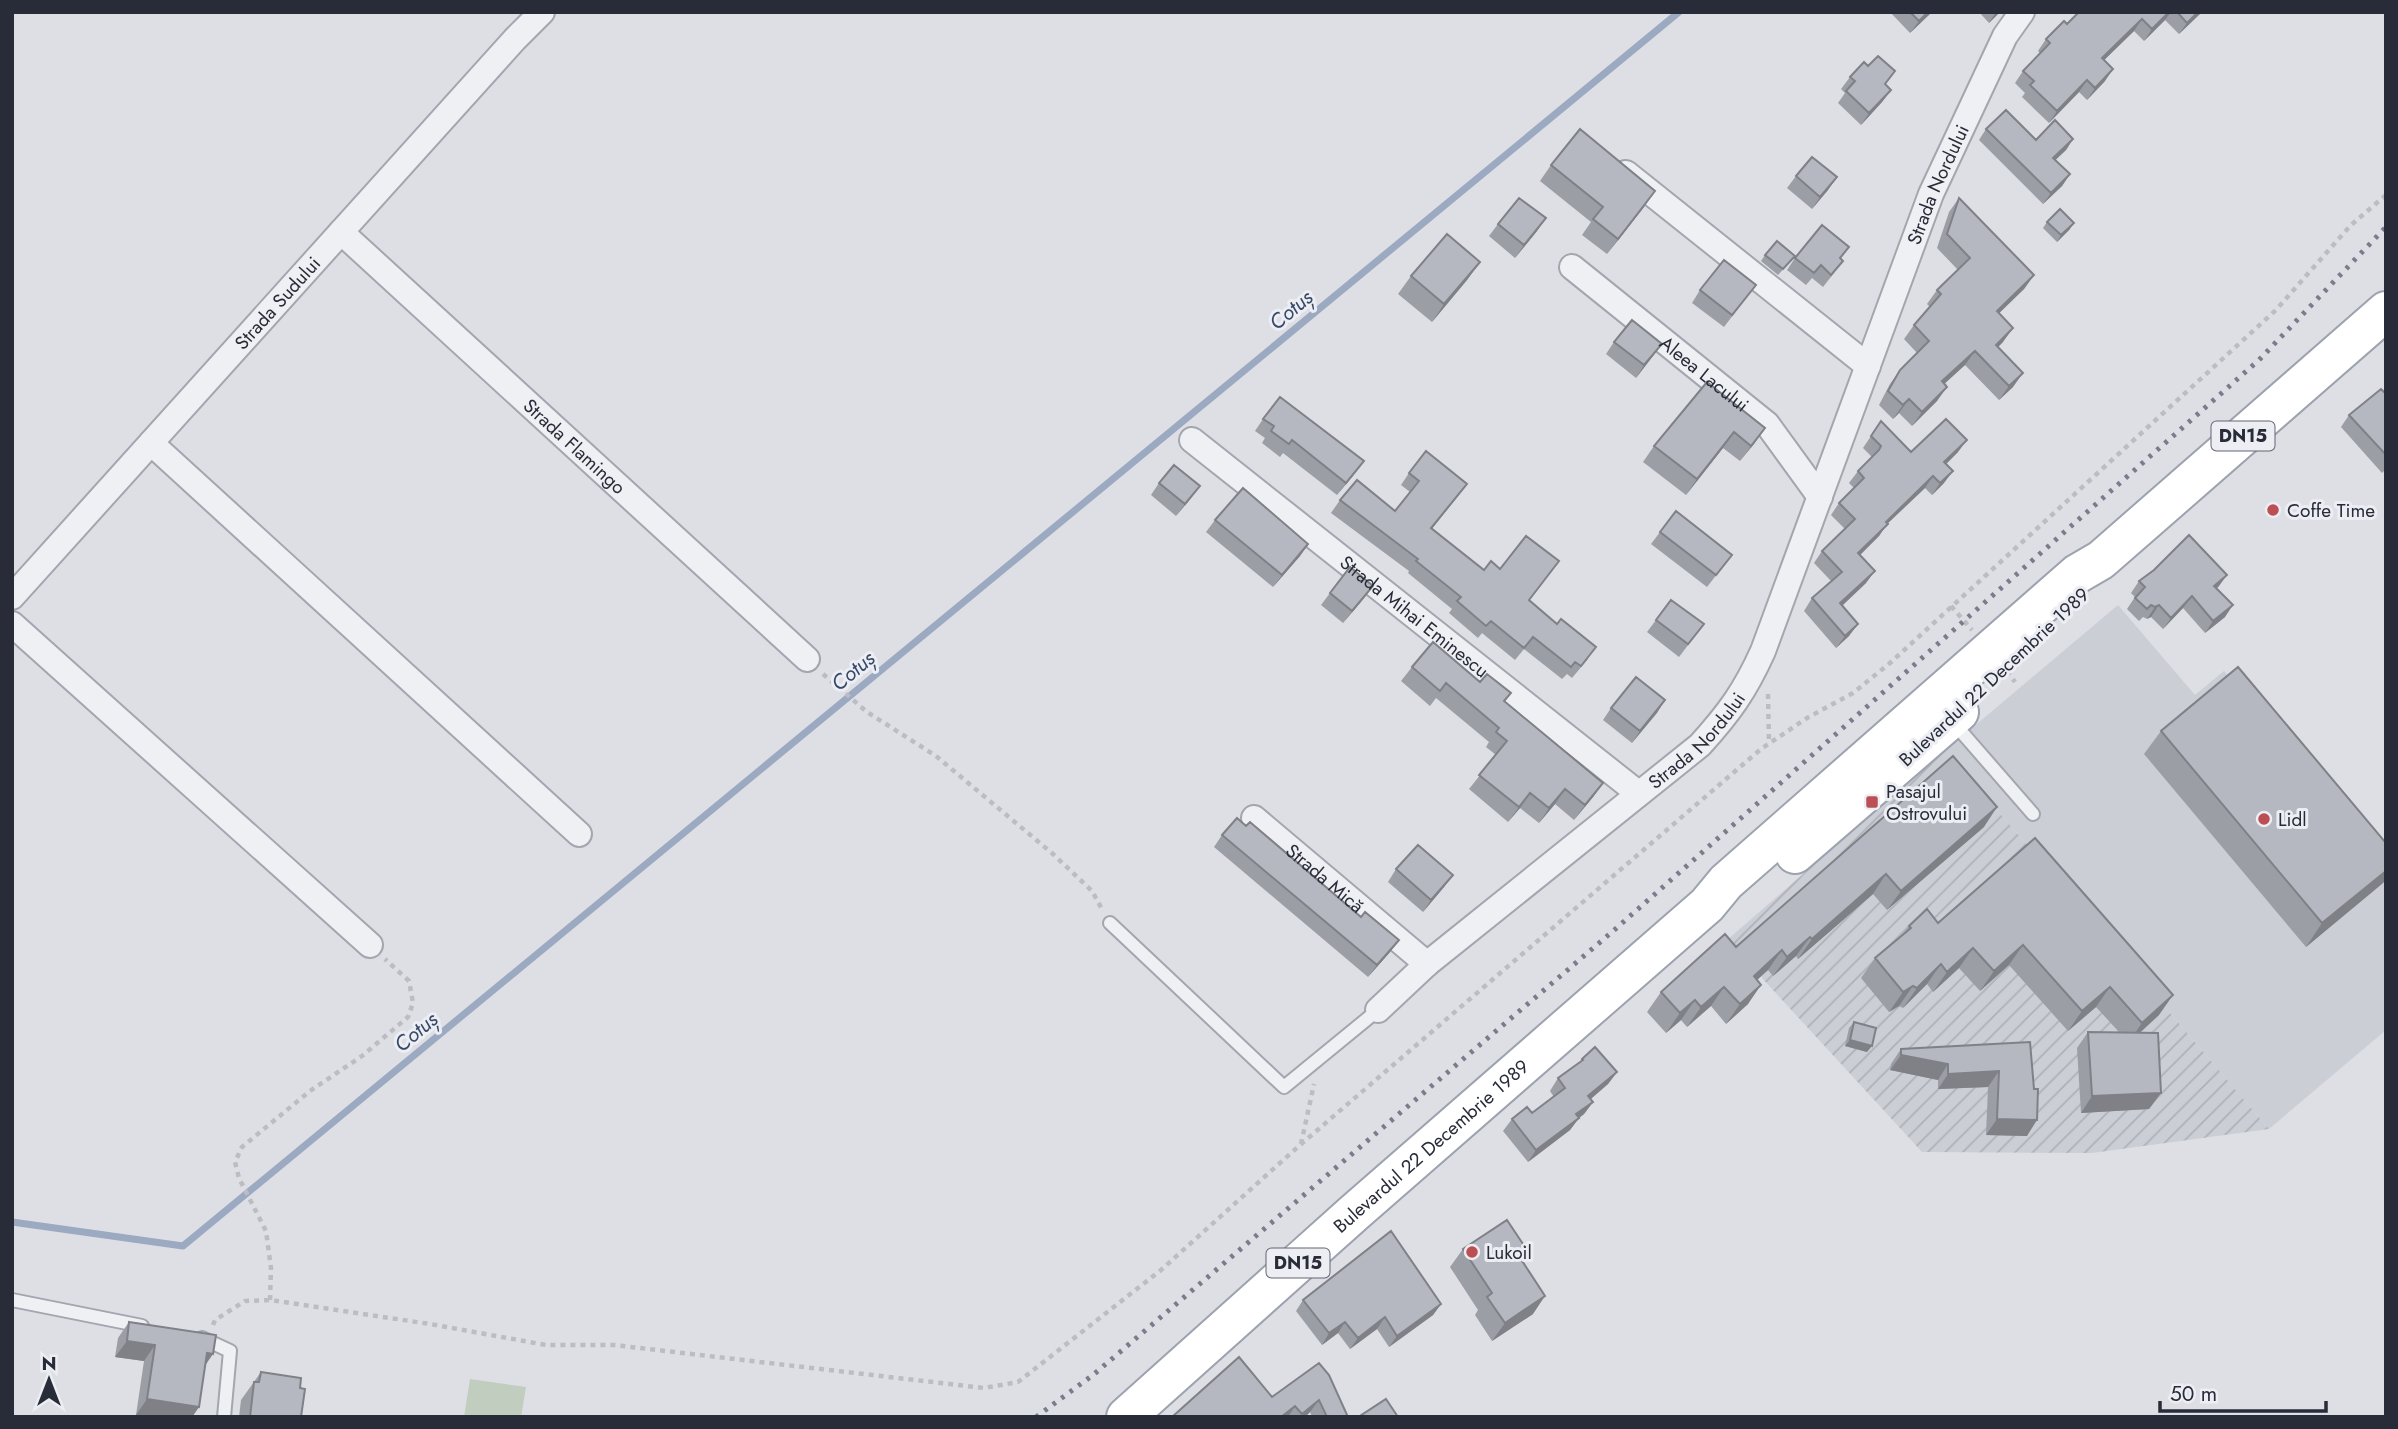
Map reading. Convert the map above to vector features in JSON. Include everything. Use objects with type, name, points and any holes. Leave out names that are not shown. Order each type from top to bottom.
[{"type":"main road","name":"Bulevardul 22 Decembrie 1989","points":[[1126,1417],[1358,1208],[1707,905],[1726,882],[1942,709],[2077,573],[2101,560],[2386,311]]},
{"type":"street","name":"Strada Sudului","points":[[12,597],[515,38],[542,12]]},
{"type":"street","name":"Strada Nordului","points":[[1378,1010],[1427,964],[1700,745],[1731,711],[1750,681],[1763,651],[1931,194],[2005,36],[2022,12]]},
{"type":"street","points":[[1623,170],[1868,366]]},
{"type":"street","name":"Strada Flamingo","points":[[341,232],[807,659]]},
{"type":"street","name":"Aleea Lacului","points":[[1572,267],[1767,424],[1820,497]]},
{"type":"street","name":"Strada Mihai Eminescu","points":[[1192,440],[1638,793]]},
{"type":"street","points":[[151,443],[579,834]]},
{"type":"street","points":[[12,624],[370,944]]},
{"type":"street","name":"Strada Mică","points":[[1254,818],[1427,964]]},
{"type":"lane","points":[[1942,709],[2033,814]]},
{"type":"lane","points":[[1110,923],[1284,1087],[1378,1010]]},
{"type":"lane","points":[[12,1300],[154,1328]]},
{"type":"lane","points":[[200,1337],[230,1350],[224,1417]]},
{"type":"path","points":[[200,1337],[215,1320],[245,1301],[270,1300],[430,1324],[545,1345],[614,1345],[984,1388],[1018,1382],[1161,1270],[1300,1145],[1769,743],[1853,693],[1890,663],[2276,310],[2351,225],[2386,195]]},
{"type":"path","points":[[807,659],[867,712],[936,756],[1053,855],[1092,891],[1110,923]]},
{"type":"path","points":[[1767,689],[1769,743]]},
{"type":"path","points":[[270,1300],[271,1268],[266,1231],[239,1178],[235,1162],[242,1147],[310,1091],[362,1056],[408,1017],[413,1003],[409,981],[370,944]]},
{"type":"path","points":[[1300,1145],[1320,1057]]},
{"type":"shaded area","points":[[2118,605],[2195,695],[2224,671],[2386,862],[2386,1030],[2269,1129],[1946,750]]},
{"type":"shaded area","points":[[1946,750],[2269,1129],[2092,1153],[1922,1152],[1727,940]]},
{"type":"green space","points":[[470,1379],[526,1387],[521,1417],[464,1417]]},
{"type":"building","points":[[1910,12],[1928,12],[1919,21]]},
{"type":"building","points":[[2079,12],[2169,12],[2152,29],[2142,19],[2102,58],[2113,69],[2095,88],[2087,80],[2057,111],[2030,85],[2034,81],[2023,71],[2050,43],[2046,39],[2064,21],[2067,24]]},
{"type":"building","points":[[2177,12],[2198,12],[2187,23]]},
{"type":"building","points":[[1878,56],[1895,71],[1885,84],[1891,90],[1869,113],[1846,91],[1855,81],[1850,77],[1864,62],[1868,66]]},
{"type":"building","points":[[2006,110],[2036,140],[2055,120],[2073,139],[2053,158],[2070,174],[2051,193],[1986,129]]},
{"type":"building","points":[[1580,129],[1655,191],[1618,239],[1593,219],[1603,207],[1551,165]]},
{"type":"building","points":[[1812,157],[1837,177],[1820,197],[1796,176]]},
{"type":"building","points":[[1519,198],[1546,218],[1524,245],[1498,224]]},
{"type":"building","points":[[1959,198],[2034,275],[1997,311],[2013,328],[1996,345],[2023,373],[2009,386],[1975,351],[1942,381],[1947,387],[1922,412],[1909,399],[1903,405],[1888,391],[1900,370],[1929,341],[1914,325],[1941,294],[1937,290],[1970,258],[1947,234]]},
{"type":"building","points":[[2060,209],[2074,223],[2061,235],[2047,222]]},
{"type":"building","points":[[1822,225],[1849,247],[1840,258],[1843,261],[1831,275],[1821,265],[1814,273],[1795,258]]},
{"type":"building","points":[[1447,234],[1480,262],[1444,304],[1411,276]]},
{"type":"building","points":[[1777,241],[1795,256],[1783,269],[1765,255]]},
{"type":"building","points":[[1724,260],[1756,285],[1732,315],[1700,290]]},
{"type":"building","points":[[1632,320],[1662,344],[1644,365],[1614,342]]},
{"type":"building","points":[[1707,382],[1765,428],[1751,446],[1734,432],[1697,479],[1654,446]]},
{"type":"building","points":[[2381,389],[2386,394],[2386,455],[2349,415]]},
{"type":"building","points":[[1280,397],[1364,461],[1346,483],[1292,440],[1289,444],[1271,431],[1274,426],[1263,419]]},
{"type":"building","points":[[1946,419],[1967,440],[1944,462],[1953,471],[1940,483],[1933,476],[1858,553],[1875,571],[1840,603],[1858,624],[1845,636],[1812,598],[1842,572],[1822,551],[1855,519],[1839,503],[1864,478],[1858,471],[1879,450],[1881,446],[1871,436],[1881,421],[1911,452]]},
{"type":"building","points":[[1426,451],[1467,484],[1431,528],[1484,570],[1491,561],[1500,569],[1526,536],[1559,561],[1529,600],[1557,624],[1561,619],[1596,647],[1581,666],[1575,662],[1571,667],[1533,637],[1524,648],[1491,621],[1486,626],[1457,601],[1461,597],[1416,561],[1418,559],[1340,500],[1357,480],[1395,511],[1419,481],[1409,473]]},
{"type":"building","points":[[1174,465],[1200,486],[1185,504],[1159,483]]},
{"type":"building","points":[[1243,488],[1308,544],[1282,575],[1215,520]]},
{"type":"building","points":[[1676,511],[1732,555],[1716,575],[1660,532]]},
{"type":"building","points":[[2189,535],[2227,575],[2214,586],[2233,605],[2213,621],[2192,596],[2171,618],[2159,605],[2151,605],[2147,609],[2135,598],[2145,587],[2139,581]]},
{"type":"building","points":[[1350,567],[1373,586],[1352,611],[1330,593]]},
{"type":"building","points":[[1671,600],[1704,624],[1688,644],[1656,620]]},
{"type":"building","points":[[1433,642],[1480,682],[1487,674],[1511,693],[1504,701],[1603,783],[1585,805],[1565,789],[1549,808],[1530,793],[1519,807],[1479,775],[1507,741],[1496,732],[1499,728],[1446,683],[1440,691],[1412,667]]},
{"type":"building","name":"Lidl","points":[[2238,667],[2386,843],[2386,871],[2322,923],[2161,731]]},
{"type":"building","points":[[1636,677],[1665,700],[1640,731],[1611,708]]},
{"type":"building","points":[[1953,756],[1997,807],[1901,891],[1886,874],[1812,939],[1810,937],[1787,957],[1782,950],[1754,976],[1761,985],[1740,1004],[1724,987],[1701,1007],[1695,1000],[1680,1013],[1661,992],[1725,934],[1736,947]]},
{"type":"building","points":[[1237,818],[1246,826],[1250,822],[1361,917],[1365,912],[1399,940],[1377,965],[1222,835]]},
{"type":"building","points":[[2035,838],[2173,995],[2142,1023],[2110,987],[2082,1011],[2023,945],[1994,971],[1973,948],[1947,972],[1941,964],[1917,988],[1913,986],[1903,992],[1875,958],[1911,928],[1909,926],[1927,909],[1938,923]]},
{"type":"building","points":[[1418,845],[1453,875],[1431,900],[1396,869]]},
{"type":"building","points":[[1854,1022],[1876,1028],[1872,1046],[1850,1040]]},
{"type":"building","points":[[2088,1032],[2158,1033],[2161,1093],[2092,1096]]},
{"type":"building","points":[[2030,1042],[2034,1089],[2038,1089],[2037,1120],[1997,1119],[1999,1071],[1948,1074],[1948,1064],[1901,1055],[1901,1049]]},
{"type":"building","points":[[1595,1047],[1617,1072],[1588,1096],[1593,1102],[1576,1114],[1579,1118],[1536,1150],[1512,1119],[1527,1107],[1532,1113],[1565,1088],[1558,1078],[1583,1060]]},
{"type":"building","points":[[1507,1220],[1525,1247],[1517,1253],[1545,1296],[1505,1323],[1487,1297],[1492,1293],[1463,1249]]},
{"type":"building","points":[[1391,1231],[1441,1304],[1397,1336],[1385,1317],[1358,1338],[1345,1322],[1329,1333],[1303,1300]]},
{"type":"building","points":[[129,1322],[216,1335],[213,1354],[207,1353],[199,1407],[147,1399],[155,1345],[127,1341]]},
{"type":"building","points":[[1239,1357],[1272,1397],[1319,1363],[1329,1375],[1348,1417],[1327,1417],[1319,1400],[1302,1414],[1295,1406],[1281,1417],[1172,1417]]},
{"type":"building","points":[[261,1372],[301,1378],[300,1388],[305,1389],[301,1417],[250,1417],[254,1382],[259,1382]]},
{"type":"building","points":[[1386,1399],[1398,1417],[1360,1416]]},
{"type":"waterway","name":"Cotuș","points":[[12,1222],[183,1246],[1679,12]]},
{"type":"railway","points":[[1036,1417],[1093,1375],[1612,932],[2259,360],[2386,227]]},
{"type":"place","name":"Coffe Time","points":[[2273,510]]},
{"type":"place","name":"Pasajul Ostrovului","points":[[1872,802]]},
{"type":"place","name":"Lidl","points":[[2264,819]]},
{"type":"place","name":"Lukoil","points":[[1472,1252]]}]
